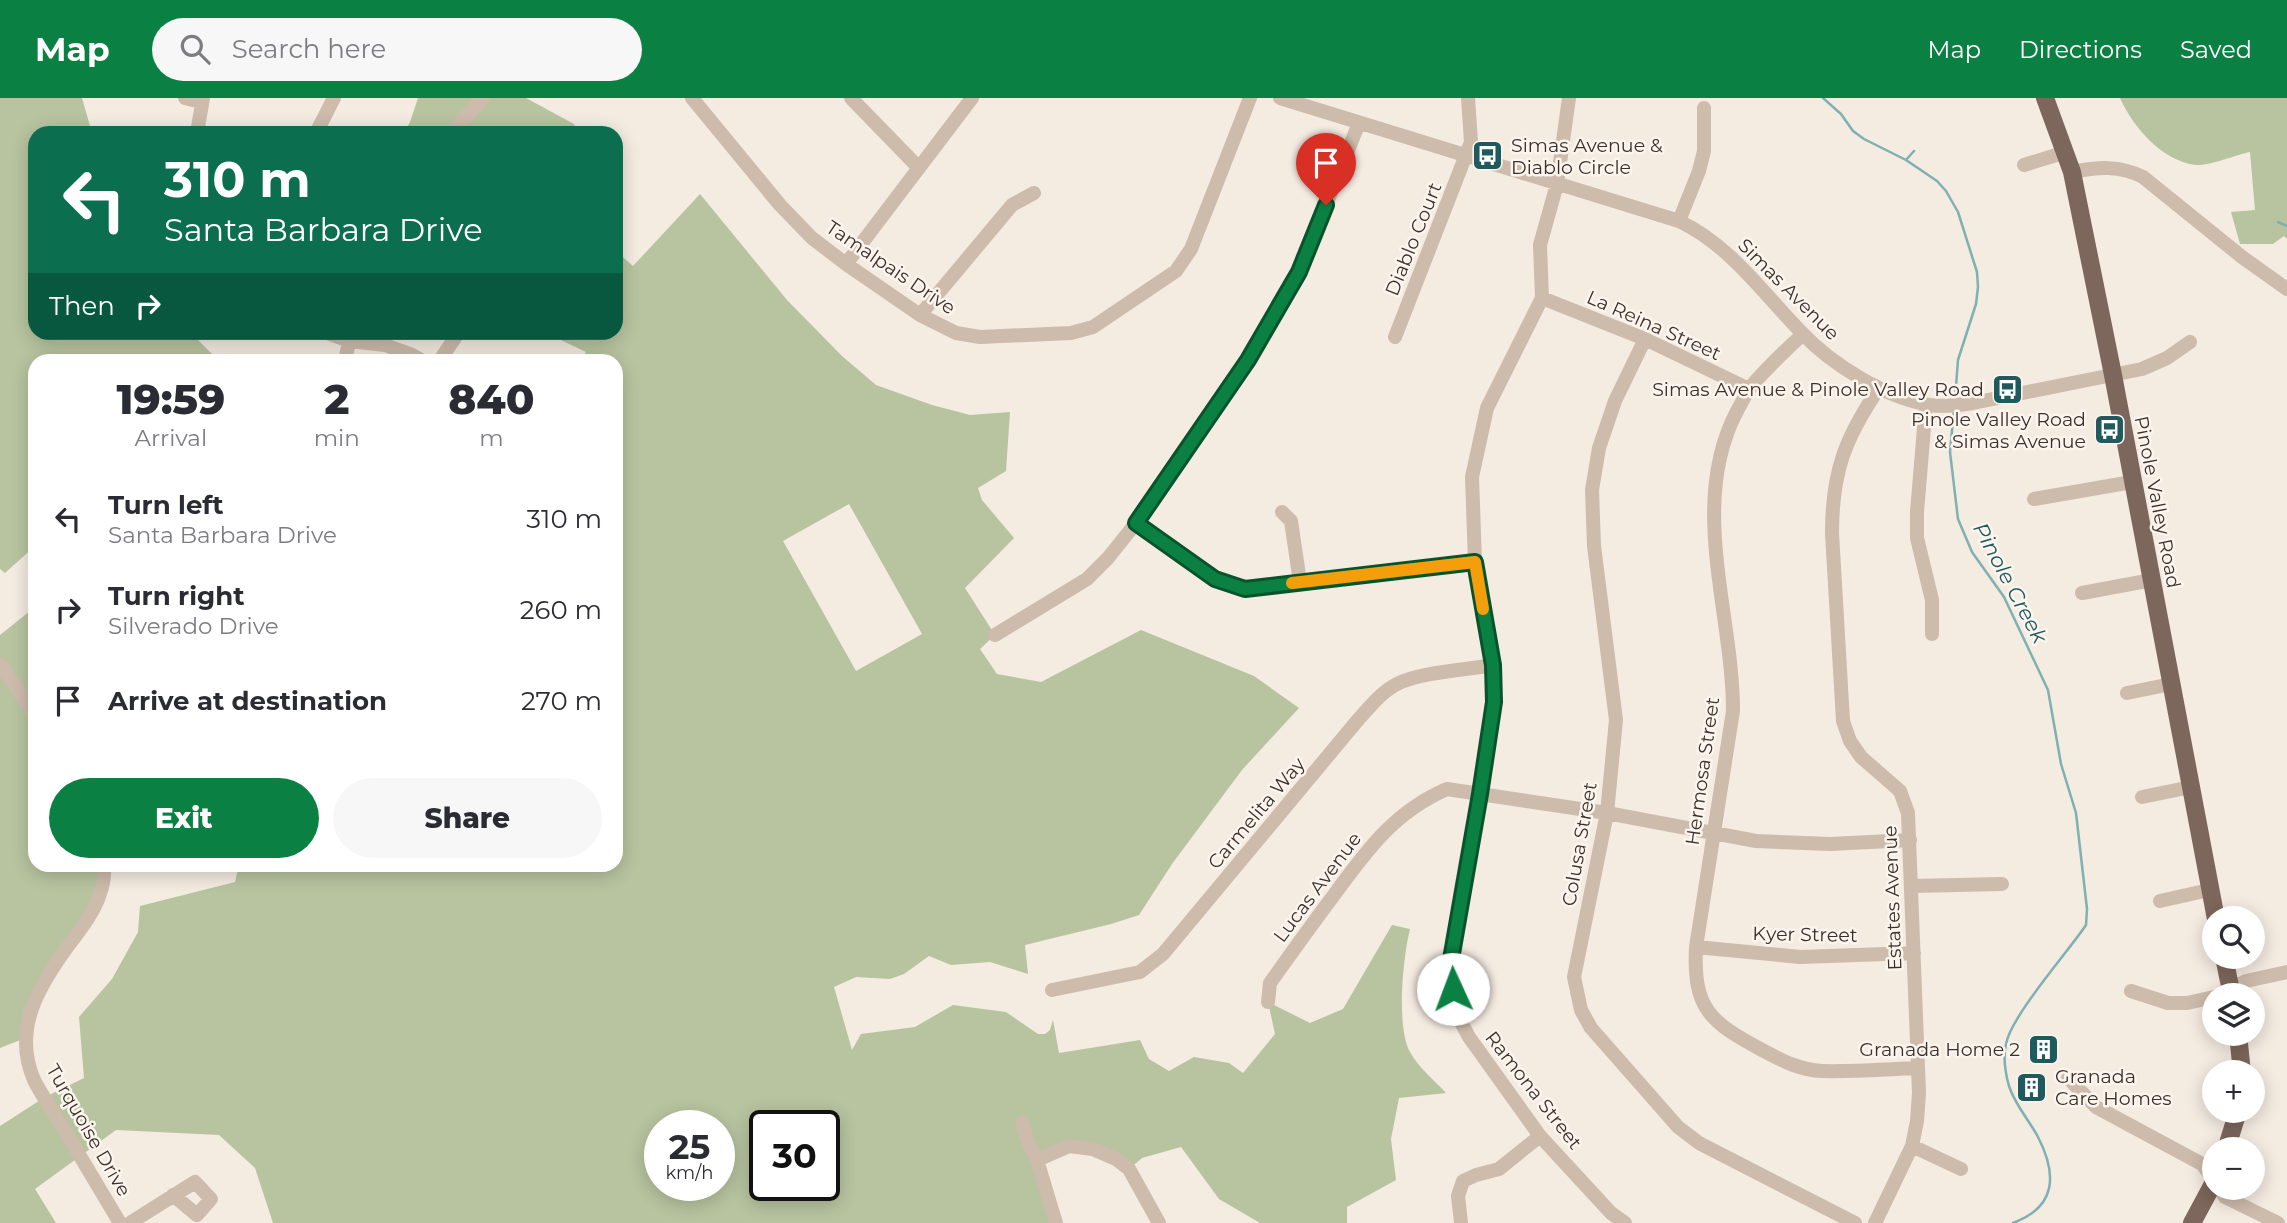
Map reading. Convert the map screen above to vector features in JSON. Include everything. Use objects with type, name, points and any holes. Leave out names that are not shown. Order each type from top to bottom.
[{"type":"main road","name":"Pinole Valley Road","points":[[2045,98],[2072,172],[2213,906]]},
{"type":"main road","points":[[2192,1223],[2204,1200]]},
{"type":"street","points":[[185,98],[202,100],[198,126]]},
{"type":"street","points":[[320,126],[334,98]]},
{"type":"street","points":[[457,126],[483,98]]},
{"type":"street","name":"Tamalpais Drive","points":[[692,98],[780,205],[812,238],[920,315],[956,333],[981,337],[1072,333],[1093,327],[1175,271],[1191,249],[1250,98]]},
{"type":"street","points":[[851,98],[919,167]]},
{"type":"street","points":[[846,264],[972,98]]},
{"type":"street","name":"Simas Avenue","points":[[1280,98],[1679,221],[1694,228],[1730,255],[1803,334],[1836,362],[1901,398],[1928,405],[1973,403],[2156,364],[2190,342]]},
{"type":"street","name":"Diablo Court","points":[[1395,337],[1471,142],[1468,98]]},
{"type":"street","name":"Ramona Street","points":[[1569,98],[1557,184],[1540,245],[1542,298],[1487,408],[1472,477],[1475,562],[1493,665],[1494,702],[1450,965],[1456,1013],[1469,1037],[1540,1136],[1611,1213],[1625,1223]]},
{"type":"street","points":[[1679,221],[1704,152],[1704,108]]},
{"type":"street","points":[[995,635],[1087,579],[1136,523],[1248,360],[1299,272],[1359,123]]},
{"type":"street","points":[[2024,165],[2066,152]]},
{"type":"street","points":[[2072,172],[2111,167],[2143,177],[2242,257],[2287,289]]},
{"type":"street","points":[[920,315],[1012,205],[1034,193]]},
{"type":"street","name":"La Reina Street","points":[[1542,298],[1644,340],[1749,389]]},
{"type":"street","name":"Hermosa Street","points":[[1803,334],[1749,389],[1725,440],[1720,459],[1714,504],[1715,547],[1733,687],[1733,711],[1696,947],[1695,977],[1702,999],[1714,1019],[1726,1031],[1789,1064],[1820,1071],[1918,1068]]},
{"type":"street","points":[[363,340],[407,354]]},
{"type":"street","name":"Colusa Street","points":[[1644,340],[1615,401],[1599,448],[1592,490],[1594,546],[1616,720],[1607,813],[1574,977],[1581,1010],[1591,1028],[1678,1127],[1699,1143],[1856,1223]]},
{"type":"street","name":"Estates Avenue","points":[[1875,1223],[1912,1146],[1917,1121],[1919,1093],[1910,840],[1908,813],[1900,791],[1861,757],[1850,741],[1843,721],[1832,502],[1846,444],[1879,388]]},
{"type":"street","points":[[1928,405],[1916,512],[1917,538],[1932,600],[1932,634]]},
{"type":"street","points":[[2034,499],[2132,482]]},
{"type":"street","points":[[1282,512],[1291,521],[1300,582]]},
{"type":"street","points":[[1136,523],[1215,579],[1245,589],[1475,562]]},
{"type":"street","points":[[2082,593],[2152,580]]},
{"type":"street","points":[[0,664],[28,705]]},
{"type":"street","name":"Carmelita Way","points":[[1052,990],[1140,972],[1163,954],[1357,721],[1379,697],[1395,685],[1410,679],[1493,665]]},
{"type":"street","points":[[2127,693],[2171,684]]},
{"type":"street","points":[[2142,797],[2191,787]]},
{"type":"street","name":"Lucas Avenue","points":[[1268,1002],[1270,983],[1370,846],[1408,811],[1426,798],[1447,789],[1607,813],[1756,841],[1830,844],[1910,840]]},
{"type":"street","name":"Turquoise Drive","points":[[105,872],[98,899],[86,922],[44,979],[35,999],[28,1023],[27,1051],[34,1079],[120,1223]]},
{"type":"street","points":[[1912,886],[2003,884]]},
{"type":"street","points":[[2160,901],[2209,890]]},
{"type":"street","name":"Kyer Street","points":[[1696,947],[1800,957],[1914,953]]},
{"type":"street","points":[[2243,983],[2287,972]]},
{"type":"street","points":[[2132,991],[2168,1003],[2202,999]]},
{"type":"street","points":[[2068,1078],[2096,1107],[2202,1164]]},
{"type":"street","points":[[1022,1123],[1037,1160],[1056,1223]]},
{"type":"street","points":[[1461,1223],[1458,1196],[1463,1181],[1499,1169],[1540,1136]]},
{"type":"street","points":[[1037,1160],[1069,1146],[1093,1149],[1115,1159],[1129,1169],[1159,1223]]},
{"type":"street","points":[[1912,1146],[1962,1169]]},
{"type":"street","points":[[130,1223],[173,1195]]},
{"type":"street","points":[[2229,1200],[2278,1223]]},
{"type":"green space","points":[[0,98],[82,98],[90,126],[28,126],[28,340],[198,340],[212,354],[28,354],[28,552],[5,573],[0,569]]},
{"type":"green space","points":[[418,98],[526,98],[575,126],[408,126]]},
{"type":"green space","points":[[2120,98],[2287,98],[2287,239],[2284,236],[2273,244],[2240,244],[2231,212],[2255,210],[2250,152],[2202,165],[2184,162],[2160,150],[2150,141]]},
{"type":"green space","points":[[700,194],[787,300],[842,356],[876,385],[970,415],[1010,412],[1006,471],[978,488],[982,500],[1014,538],[965,588],[995,635],[980,649],[997,674],[1041,682],[1141,630],[1254,676],[1299,708],[1242,770],[1172,864],[1139,915],[1025,945],[1028,974],[990,962],[951,965],[929,956],[904,974],[890,979],[856,977],[834,987],[852,1050],[861,1034],[915,1027],[953,1005],[1006,1012],[1038,1034],[1045,1034],[1050,1030],[1053,1020],[1059,1053],[1140,1040],[1149,1059],[1169,1071],[1194,1057],[1229,1063],[1243,1073],[1275,1034],[1268,1002],[1310,1023],[1343,1009],[1392,925],[1410,929],[1402,992],[1406,1041],[1417,1063],[1446,1093],[1399,1098],[1391,1139],[1396,1180],[1347,1207],[1347,1223],[1260,1223],[1219,1199],[1181,1147],[1142,1158],[1129,1169],[1069,1146],[1037,1160],[1056,1223],[273,1223],[255,1168],[219,1135],[116,1130],[35,1189],[56,1223],[0,1223],[0,1126],[45,1097],[84,1078],[79,1017],[112,979],[138,932],[140,906],[235,882],[237,872],[623,872],[623,354],[585,354],[586,352],[561,340],[623,340],[623,257],[633,266]],"holes":[[[849,504],[922,634],[856,671],[783,541]]]},
{"type":"green space","points":[[28,613],[28,872],[103,872],[98,899],[44,979],[28,1037],[0,1048],[0,635]]},
{"type":"waterway","name":"Pinole Creek","points":[[1823,98],[1841,114],[1853,131],[1906,160],[1937,181],[1958,212],[1977,272],[1978,287],[1976,304],[1958,360],[1955,399]]},
{"type":"waterway","points":[[1906,160],[1914,151]]},
{"type":"waterway","points":[[2278,222],[2287,226]]},
{"type":"waterway","name":"Pinole Creek","points":[[1954,409],[1950,452],[1958,519],[1972,552],[2004,597],[2048,690],[2061,764],[2076,813],[2087,909],[2086,925],[2018,1017],[2006,1044],[2005,1065],[2009,1086],[2038,1137],[2050,1176],[2045,1199],[2038,1208],[2013,1223]]},
{"type":"slow traffic","points":[[1292,583],[1475,562],[1483,609]]},
{"type":"place","name":"Simas Avenue & Diablo Circle","points":[[1488,156]]},
{"type":"place","name":"Simas Avenue & Pinole Valley Road","points":[[2007,389]]},
{"type":"place","name":"Pinole Valley Road & Simas Avenue","points":[[2109,430]]},
{"type":"place","name":"Granada Home 2","points":[[2043,1049]]},
{"type":"place","name":"Granada Care Homes","points":[[2032,1087]]},
{"type":"route","points":[[1326,205],[1299,272],[1248,360],[1136,523],[1215,579],[1245,589],[1475,562],[1493,665],[1494,702],[1450,965],[1453,989]]}]
